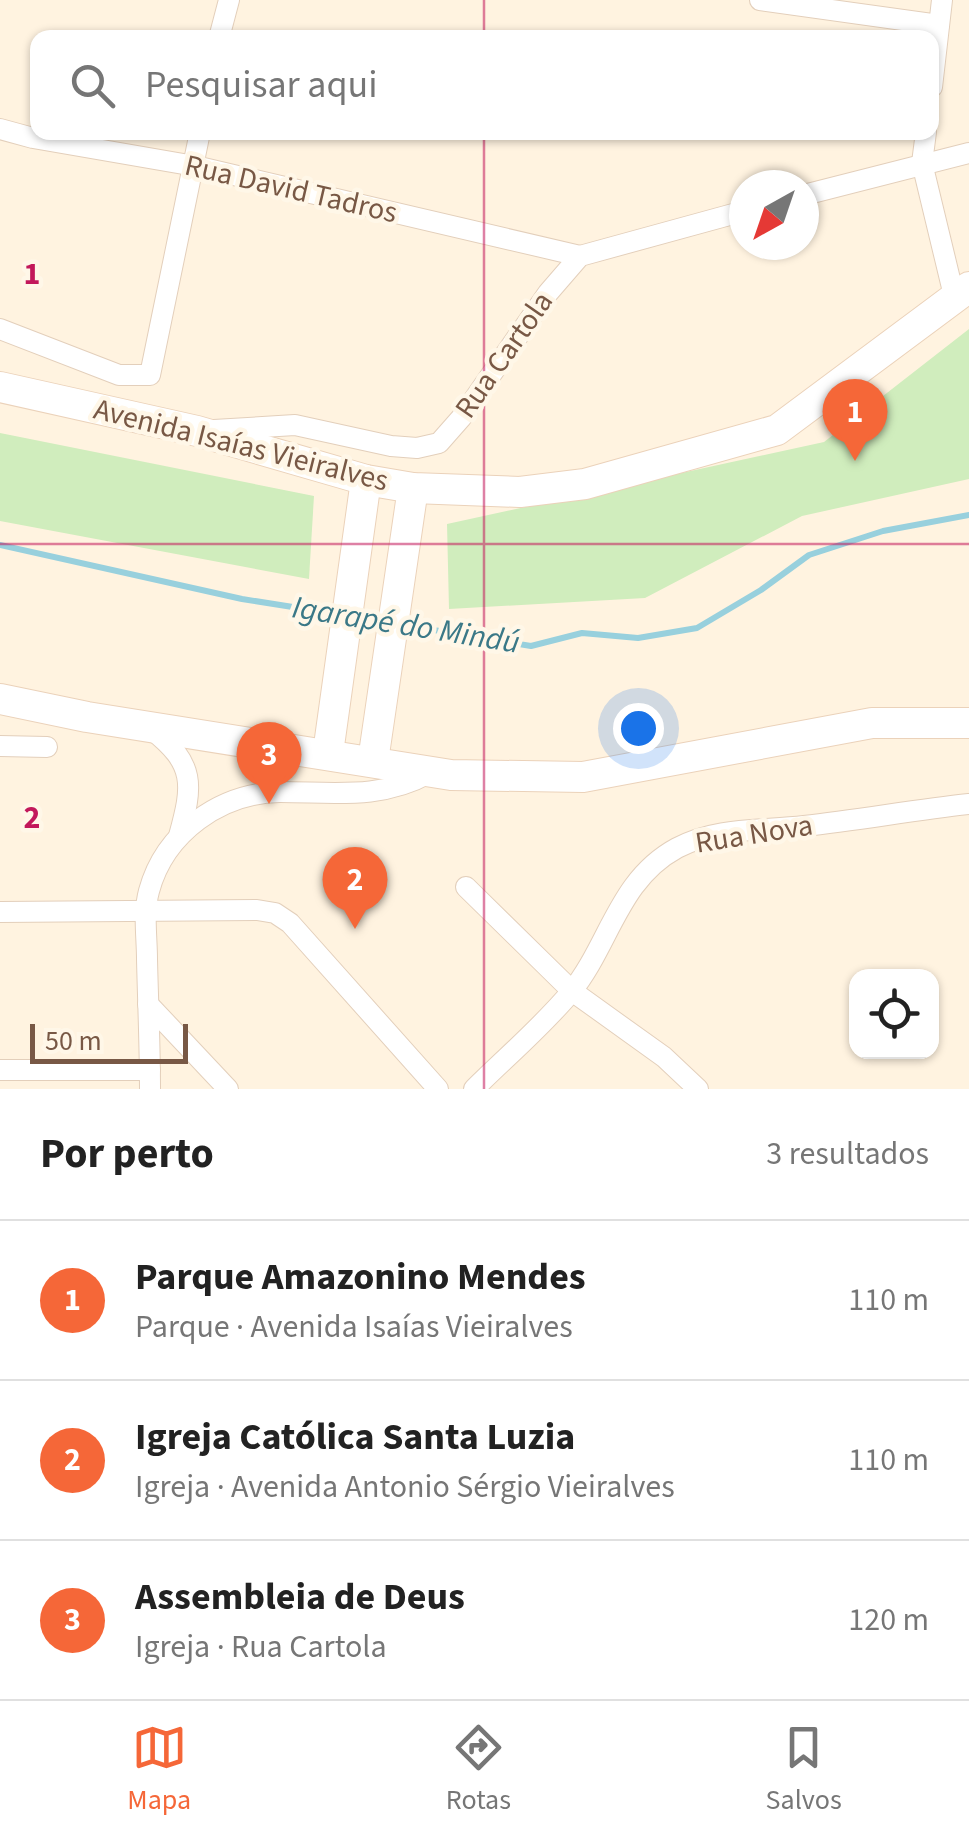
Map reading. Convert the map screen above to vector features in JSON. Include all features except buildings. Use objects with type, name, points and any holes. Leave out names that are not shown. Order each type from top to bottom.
[{"type":"main road","name":"Avenida Isaías Vieiralves","points":[[0,387],[196,430],[366,480],[413,488],[520,492],[585,484],[777,430],[962,294]]},
{"type":"main road","points":[[328,754],[366,480]]},
{"type":"main road","points":[[373,761],[413,488]]},
{"type":"main road","points":[[0,698],[87,718],[429,773],[583,777],[872,722],[969,723]]},
{"type":"street","points":[[221,30],[229,0]]},
{"type":"street","points":[[760,0],[939,24]]},
{"type":"street","points":[[938,30],[942,0]]},
{"type":"street","name":"Rua David Tadros","points":[[0,129],[30,137]]},
{"type":"street","name":"Rua David Tadros","points":[[45,140],[195,166],[580,256]]},
{"type":"street","points":[[0,329],[119,375],[150,376],[199,140]]},
{"type":"street","points":[[925,140],[922,162],[962,294]]},
{"type":"street","points":[[819,191],[969,153]]},
{"type":"street","points":[[580,256],[729,216]]},
{"type":"street","name":"Rua Cartola","points":[[196,430],[295,425],[391,446],[417,448],[440,443],[462,418],[548,293],[580,256]]},
{"type":"street","points":[[0,1070],[150,1079],[146,910],[156,874],[179,836],[189,777],[178,753],[147,726]]},
{"type":"street","points":[[0,746],[47,747]]},
{"type":"street","points":[[179,836],[227,801],[243,796],[276,792],[372,793],[410,784],[429,773]]},
{"type":"street","name":"Rua Nova","points":[[474,1089],[572,991],[613,915],[633,887],[675,849],[698,838],[734,831],[807,826],[969,804]]},
{"type":"street","points":[[466,887],[572,991],[664,1057],[698,1089]]},
{"type":"street","points":[[0,912],[275,913],[304,938],[438,1089]]},
{"type":"street","points":[[148,1004],[228,1089]]},
{"type":"green space","points":[[969,329],[969,479],[802,516],[645,598],[449,609],[447,524],[824,442]]},
{"type":"green space","points":[[0,433],[314,496],[309,579],[0,521]]},
{"type":"waterway","name":"Igarapé do Mindú","points":[[403,625],[531,646],[582,633],[638,638],[697,628],[761,590],[809,555],[883,531],[969,515]]},
{"type":"waterway","name":"Igarapé do Mindú","points":[[0,545],[242,599],[337,614]]},
{"type":"waterway","name":"Igarapé do Mindú","points":[[354,617],[386,622]]},
{"type":"place","name":"Parque Amazonino Mendes","points":[[855,461]]},
{"type":"place","name":"Assembleia de Deus","points":[[269,804]]},
{"type":"place","name":"Igreja Católica Santa Luzia","points":[[355,929]]}]
